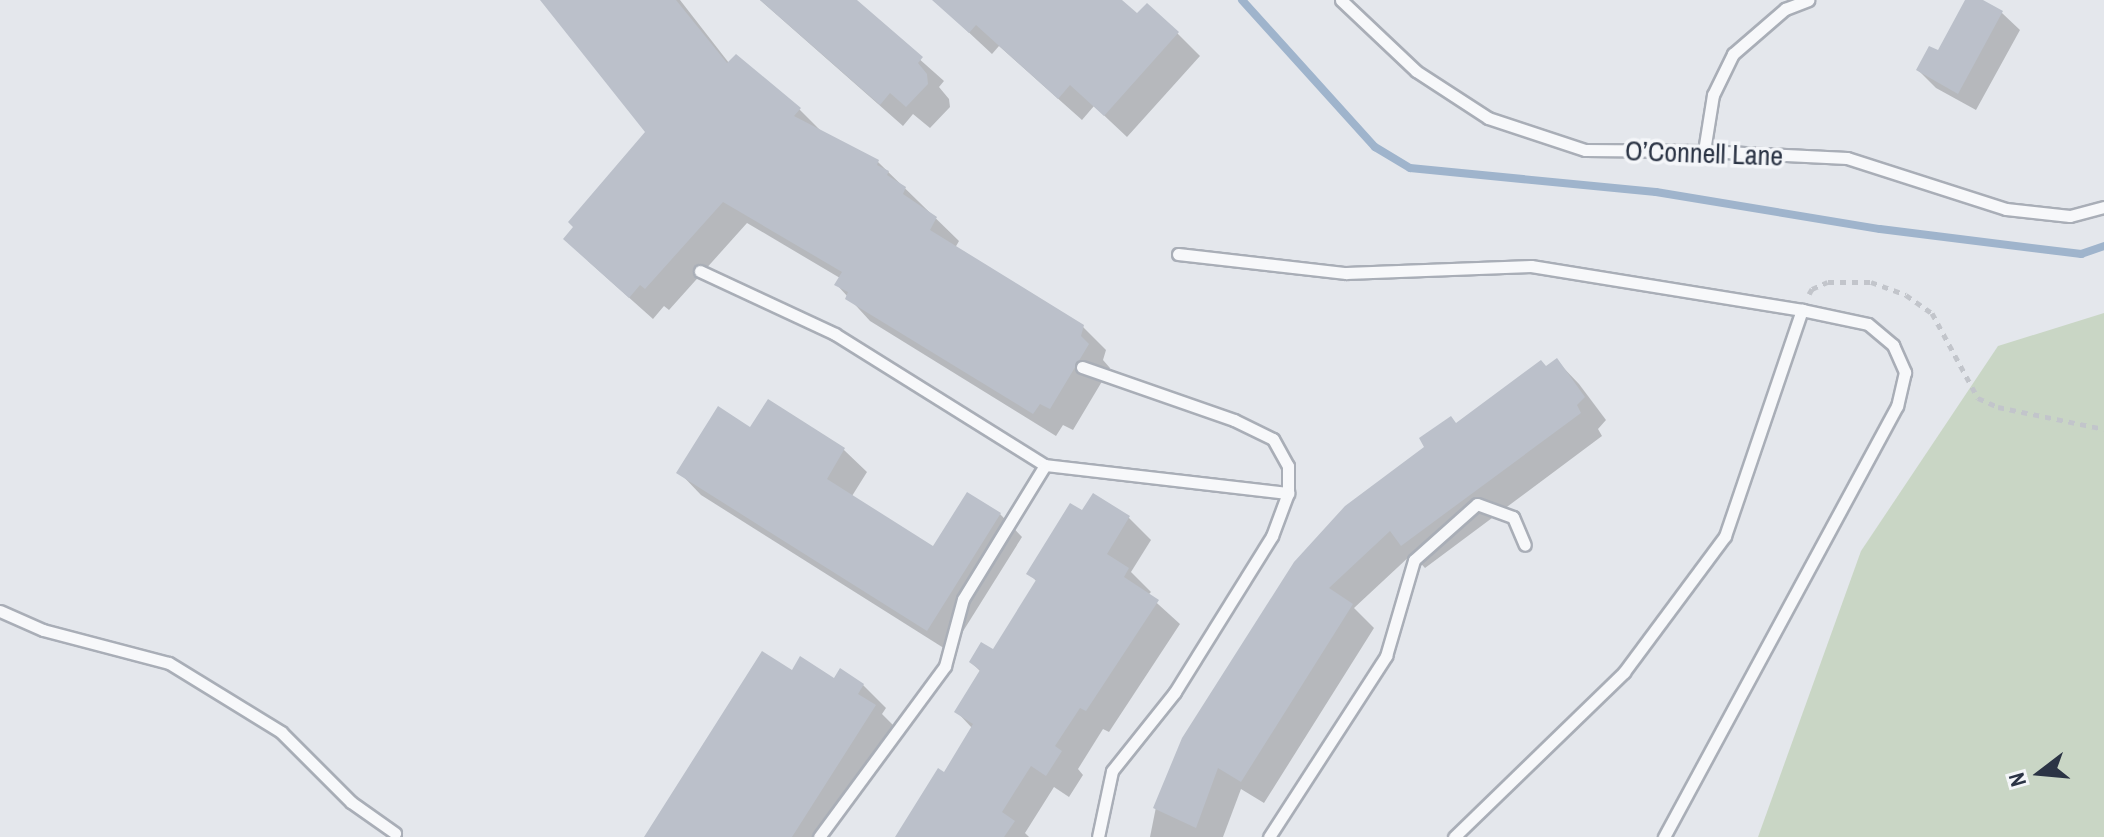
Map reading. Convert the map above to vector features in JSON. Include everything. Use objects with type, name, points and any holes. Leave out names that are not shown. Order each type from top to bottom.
[{"type":"lane","name":"O’Connell Lane","points":[[1341,0],[1416,71],[1488,118],[1585,150],[1704,151],[1847,158],[2006,209],[2070,216],[2104,207]]},
{"type":"lane","points":[[1704,151],[1713,95],[1733,54],[1785,9],[1808,0]]},
{"type":"lane","points":[[1178,254],[1346,273],[1531,266],[1802,310],[1868,324],[1893,345],[1905,372],[1897,406],[1664,837]]},
{"type":"lane","points":[[700,271],[835,334],[1045,465],[1288,493]]},
{"type":"lane","points":[[1454,837],[1624,672],[1725,536],[1802,310]]},
{"type":"lane","points":[[1082,367],[1234,420],[1273,439],[1288,466],[1288,493],[1272,536],[1175,692],[1112,771],[1098,837]]},
{"type":"lane","points":[[819,837],[945,666],[963,599],[1045,465]]},
{"type":"lane","points":[[1269,837],[1386,656],[1414,560],[1477,504],[1513,517],[1525,545]]},
{"type":"lane","points":[[0,611],[43,630],[169,663],[281,732],[351,802],[395,833]]},
{"type":"path","points":[[1802,310],[1812,289],[1828,282],[1871,282],[1906,295],[1932,313],[1978,398],[1998,407],[2104,429]]},
{"type":"green space","points":[[2104,313],[2104,837],[1758,837],[1861,551],[1998,346]]},
{"type":"building","points":[[540,0],[676,0],[727,63],[736,54],[801,108],[794,116],[879,160],[877,165],[889,171],[887,175],[906,187],[903,194],[937,217],[930,230],[1084,325],[1081,336],[1089,344],[1050,409],[1040,404],[1033,414],[845,299],[848,292],[834,285],[842,272],[723,202],[645,289],[640,285],[629,298],[563,239],[573,227],[568,222],[645,132]]},
{"type":"building","points":[[760,0],[857,0],[923,57],[918,63],[927,74],[928,84],[906,107],[890,93],[880,105]]},
{"type":"building","points":[[932,0],[1122,0],[1137,13],[1147,3],[1179,32],[1104,116],[1070,85],[1058,99],[976,25],[969,33]]},
{"type":"building","points":[[1965,0],[1983,0],[2003,11],[1958,94],[1916,70],[1929,46],[1938,50]]},
{"type":"building","points":[[1557,358],[1585,397],[1577,405],[1581,413],[1401,546],[1390,531],[1329,588],[1353,604],[1241,782],[1218,768],[1196,828],[1153,808],[1182,738],[1294,562],[1345,506],[1424,447],[1419,438],[1451,416],[1456,423],[1541,360],[1546,366]]},
{"type":"building","points":[[768,399],[845,448],[827,479],[933,546],[967,492],[1001,513],[927,631],[676,473],[718,406],[750,427]]},
{"type":"building","points":[[1093,493],[1130,516],[1107,554],[1129,568],[1124,577],[1159,600],[1086,711],[1080,708],[1055,746],[1062,751],[1046,776],[1031,766],[1002,812],[1015,821],[1004,837],[895,837],[938,768],[944,772],[973,724],[954,712],[980,670],[969,662],[981,642],[993,649],[1036,580],[1026,574],[1070,503],[1082,510]]},
{"type":"building","points":[[762,651],[792,670],[800,656],[834,678],[840,668],[864,684],[858,694],[876,705],[792,837],[644,837]]},
{"type":"waterway","points":[[1242,0],[1375,147],[1410,168],[1656,192],[1880,229],[2081,254],[2104,246]]}]
